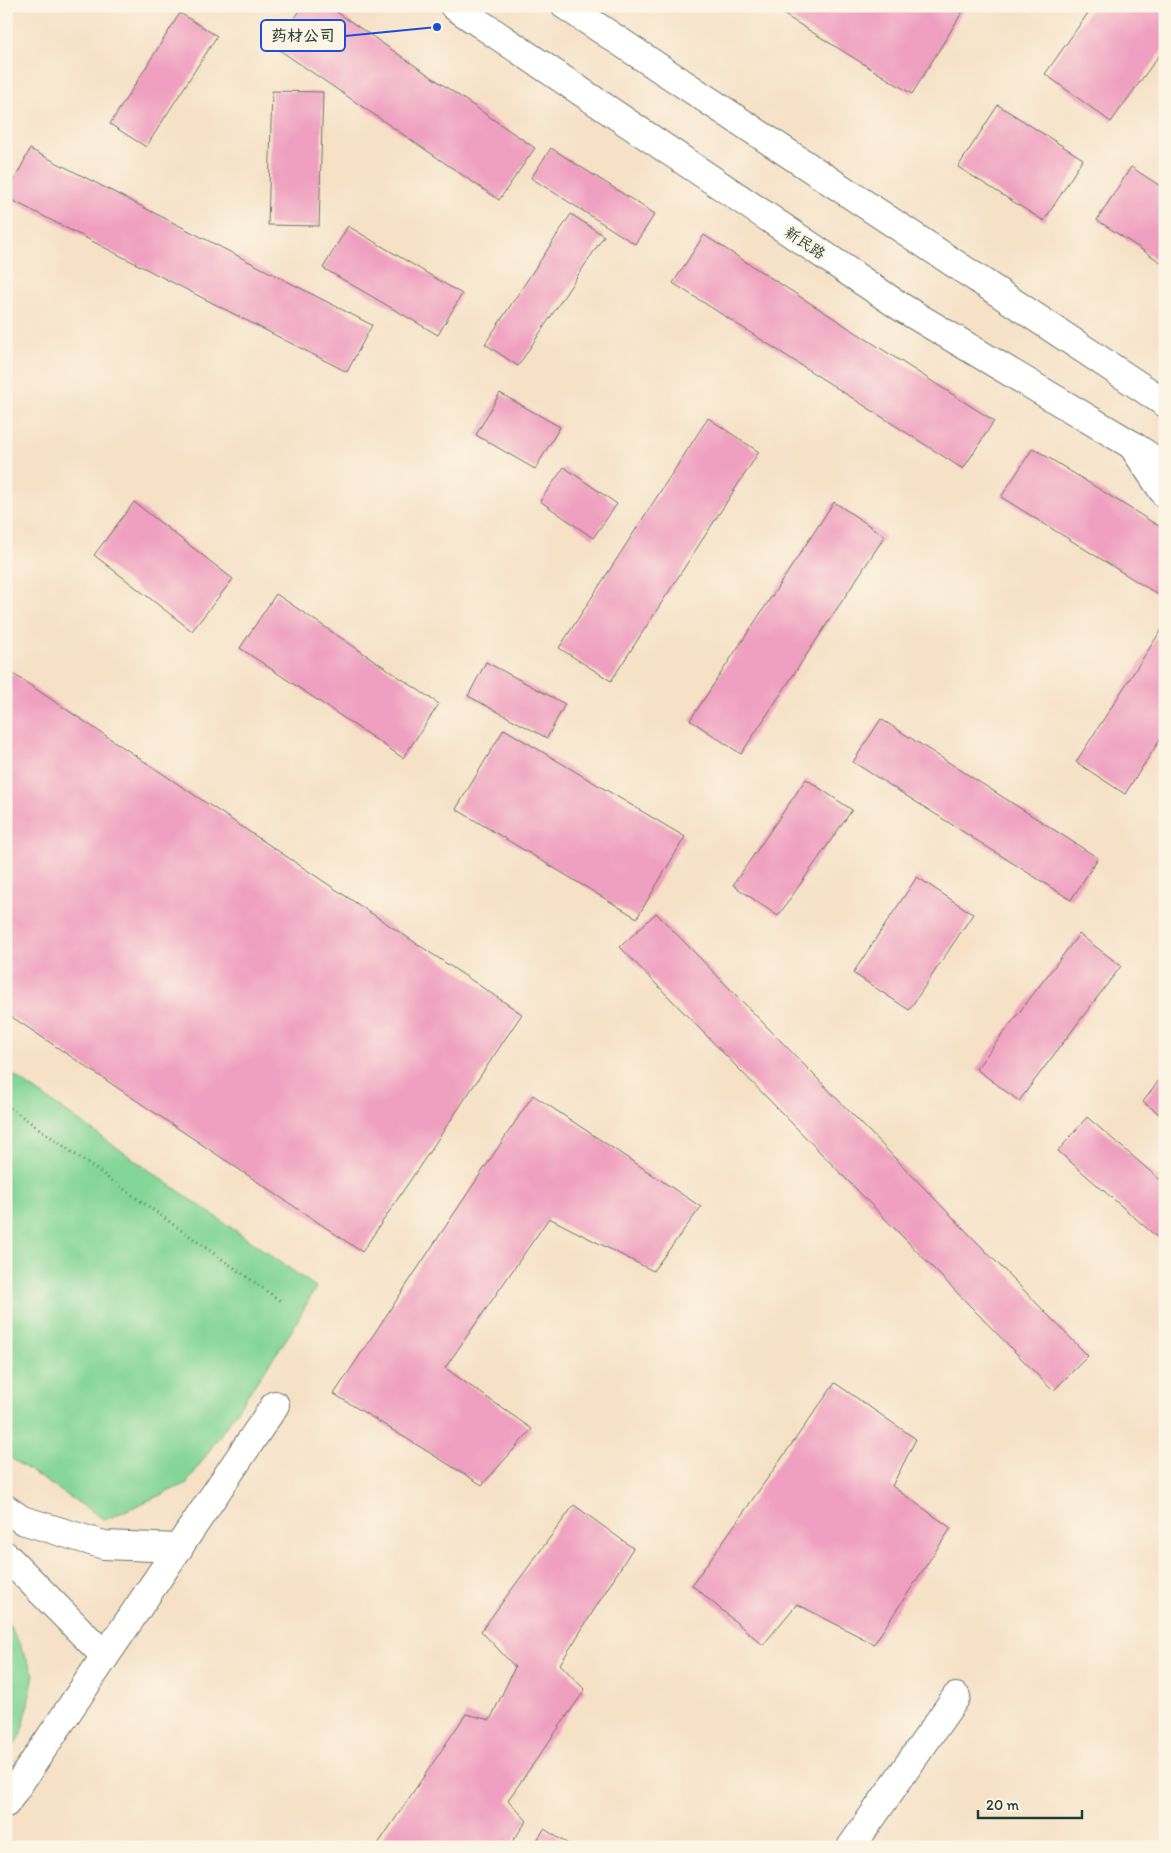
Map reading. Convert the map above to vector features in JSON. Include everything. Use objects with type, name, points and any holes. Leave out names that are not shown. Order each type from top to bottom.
[{"type":"main road","name":"新民路","points":[[454,6],[901,307],[1132,445],[1165,467]]},
{"type":"main road","points":[[566,6],[1165,403]]},
{"type":"main road","points":[[1132,445],[1165,494]]},
{"type":"main road","points":[[6,1803],[275,1405]]},
{"type":"main road","points":[[6,1509],[22,1520],[104,1545],[179,1548]]},
{"type":"main road","points":[[6,1556],[105,1656]]},
{"type":"main road","points":[[851,1847],[956,1697]]},
{"type":"path","points":[[6,1105],[282,1302]]},
{"type":"green space","points":[[6,1070],[316,1287],[291,1332],[187,1483],[105,1520],[6,1455]]},
{"type":"green space","points":[[6,1618],[34,1674],[22,1734],[6,1757]]},
{"type":"building","points":[[303,6],[328,6],[535,148],[499,200],[275,47]]},
{"type":"building","points":[[770,6],[966,6],[912,94]]},
{"type":"building","points":[[1093,6],[1165,6],[1165,47],[1111,122],[1045,74]]},
{"type":"building","points":[[180,13],[217,36],[146,147],[110,124]]},
{"type":"building","points":[[272,91],[323,92],[319,226],[268,225]]},
{"type":"building","points":[[998,105],[1083,159],[1044,221],[958,167]]},
{"type":"building","points":[[551,148],[655,214],[635,244],[531,178]]},
{"type":"building","points":[[30,149],[372,325],[347,372],[6,197]]},
{"type":"building","points":[[1131,167],[1165,189],[1165,265],[1097,220]]},
{"type":"building","points":[[571,214],[604,236],[518,366],[485,344]]},
{"type":"building","points":[[348,226],[462,294],[438,335],[323,268]]},
{"type":"building","points":[[704,235],[994,421],[963,469],[673,283]]},
{"type":"building","points":[[500,393],[560,427],[535,469],[476,435]]},
{"type":"building","points":[[708,418],[759,452],[611,681],[559,648]]},
{"type":"building","points":[[1033,448],[1165,530],[1165,599],[1001,497]]},
{"type":"building","points":[[564,467],[617,504],[593,538],[540,501]]},
{"type":"building","points":[[134,502],[233,579],[192,631],[94,555]]},
{"type":"building","points":[[834,502],[885,536],[741,754],[690,720]]},
{"type":"building","points":[[276,594],[439,704],[403,758],[240,648]]},
{"type":"building","points":[[1165,624],[1165,732],[1125,794],[1076,762]]},
{"type":"building","points":[[486,662],[565,704],[547,738],[468,696]]},
{"type":"building","points":[[6,669],[522,1014],[362,1252],[6,1013]]},
{"type":"building","points":[[881,719],[1098,858],[1071,900],[853,762]]},
{"type":"building","points":[[504,729],[685,837],[637,918],[456,809]]},
{"type":"building","points":[[806,779],[852,810],[778,916],[733,885]]},
{"type":"building","points":[[917,877],[973,914],[909,1010],[853,973]]},
{"type":"building","points":[[656,913],[1088,1356],[1053,1391],[620,947]]},
{"type":"building","points":[[1079,934],[1121,966],[1019,1101],[976,1069]]},
{"type":"building","points":[[1165,1072],[1165,1118],[1143,1102]]},
{"type":"building","points":[[533,1095],[701,1207],[653,1271],[549,1218],[445,1368],[532,1429],[482,1485],[334,1394]]},
{"type":"building","points":[[1087,1117],[1165,1184],[1165,1244],[1058,1151]]},
{"type":"building","points":[[835,1383],[916,1439],[892,1486],[951,1528],[874,1644],[797,1604],[763,1645],[692,1585]]},
{"type":"building","points":[[574,1505],[633,1548],[560,1664],[585,1690],[508,1800],[527,1821],[508,1847],[376,1847],[466,1714],[490,1720],[515,1667],[481,1631]]},
{"type":"building","points":[[544,1829],[573,1847],[533,1847]]},
{"type":"place","name":"药材公司","points":[[437,27]]}]
